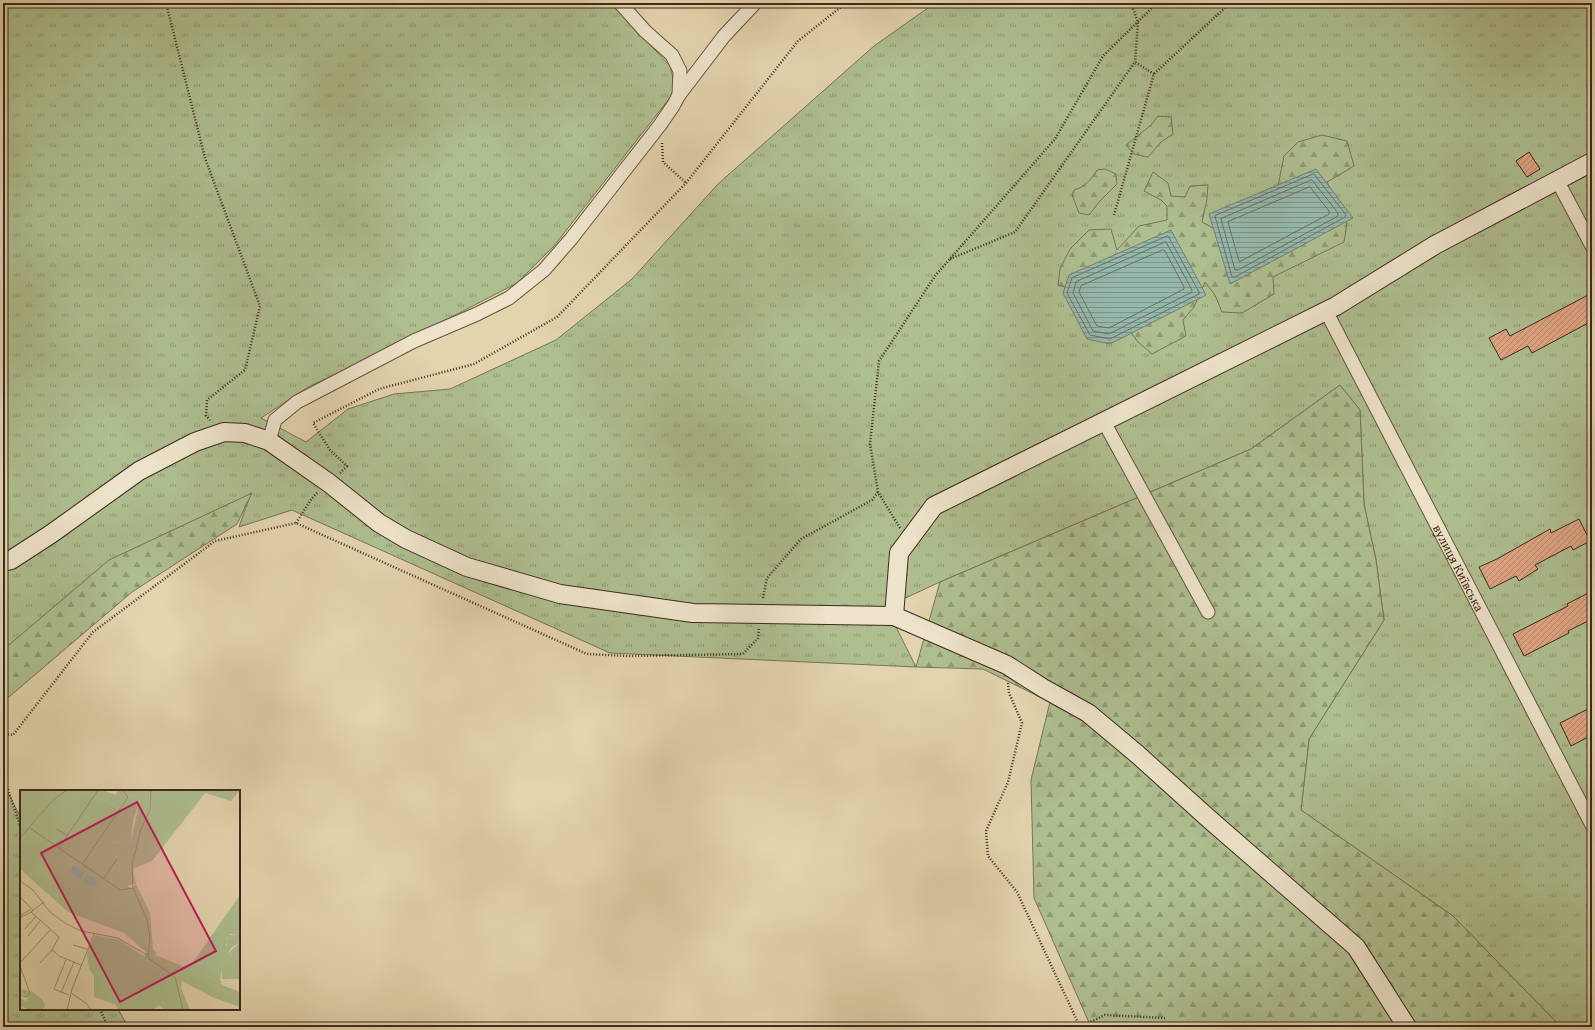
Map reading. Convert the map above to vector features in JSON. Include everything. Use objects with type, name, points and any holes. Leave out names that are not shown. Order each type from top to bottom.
[{"type":"street","points":[[620,3],[646,31],[672,54],[680,71],[679,95]]},
{"type":"street","points":[[269,441],[275,420],[297,402],[414,341],[477,314],[509,298],[544,270],[571,239],[660,125],[679,95],[724,36],[754,3]]},
{"type":"street","points":[[894,616],[899,553],[934,506],[1326,311],[1435,245],[1592,162]]},
{"type":"street","points":[[1556,180],[1592,246]]},
{"type":"street","name":"вулиця Київська","points":[[1326,311],[1592,825]]},
{"type":"street","points":[[1104,422],[1208,612]]},
{"type":"street","points":[[3,562],[12,560],[51,534],[139,471],[195,442],[224,432],[245,433],[269,441],[330,482],[379,523],[406,539],[467,567],[560,594],[693,613],[894,616],[1007,665],[1043,688],[1088,713],[1137,754],[1356,947],[1407,1027]]},
{"type":"path","points":[[166,3],[205,158],[260,306],[245,370],[207,400],[206,416],[224,432]]},
{"type":"path","points":[[949,260],[1015,232],[1134,62],[1138,22],[1131,3]]},
{"type":"path","points":[[909,540],[895,521],[878,492],[870,444],[879,360],[935,276],[1055,139],[1103,56],[1156,4],[1159,3]]},
{"type":"path","points":[[1114,214],[1154,74],[1230,3]]},
{"type":"path","points":[[1134,62],[1154,74]]},
{"type":"path","points":[[660,125],[663,162],[686,183]]},
{"type":"path","points":[[3,745],[4,732],[13,735],[93,632],[215,541],[296,523],[587,654],[628,656],[743,654],[758,638],[760,614],[767,578],[801,539],[872,500],[878,492]]},
{"type":"path","points":[[1007,665],[1009,693],[1022,723],[1008,782],[986,831],[988,856],[1017,892],[1080,1027],[1105,1015],[1165,1018]]},
{"type":"path","points":[[3,775],[20,825]]},
{"type":"path","points":[[100,1010],[108,1027]]},
{"type":"green space","points":[[3,3],[611,3],[670,66],[676,90],[554,246],[517,283],[380,354],[310,386],[261,418],[306,442],[348,409],[394,394],[450,389],[556,340],[632,279],[718,184],[874,46],[935,3],[1592,3],[1592,1027],[1561,1027],[1453,916],[1301,810],[1309,739],[1384,620],[1376,560],[1364,504],[1360,410],[1340,385],[1251,449],[940,582],[886,607],[916,667],[610,653],[292,510],[239,527],[251,493],[3,650]]},
{"type":"green space","points":[[1158,116],[1171,117],[1173,134],[1161,142],[1148,157],[1134,154],[1126,145],[1151,125]]},
{"type":"green space","points":[[1322,135],[1347,141],[1354,166],[1327,182],[1347,223],[1344,242],[1273,277],[1274,294],[1242,313],[1222,312],[1215,295],[1205,282],[1194,307],[1183,320],[1186,336],[1152,354],[1138,342],[1124,323],[1085,292],[1058,285],[1060,269],[1070,249],[1089,230],[1111,229],[1117,250],[1139,226],[1167,220],[1167,206],[1161,200],[1144,191],[1153,172],[1168,183],[1171,196],[1185,197],[1190,186],[1208,185],[1207,199],[1202,222],[1213,228],[1275,201],[1284,156],[1298,142]]},
{"type":"green space","points":[[1105,169],[1116,174],[1117,184],[1099,202],[1089,215],[1079,213],[1072,195],[1074,190],[1087,183],[1097,170]]},
{"type":"green space","points":[[1340,385],[1360,410],[1364,504],[1376,560],[1384,620],[1309,739],[1301,810],[1453,916],[1561,1027],[1091,1027],[1034,898],[1031,780],[1050,702],[983,669],[916,667],[940,582],[1251,449]]},
{"type":"green space","points":[[252,493],[237,524],[132,592],[3,702],[3,650],[109,560]]},
{"type":"green space","points":[[3,783],[20,816],[20,1010],[119,1010],[128,1027],[3,1027]]},
{"type":"water","points":[[1316,169],[1353,218],[1230,284],[1209,214]]},
{"type":"water","points":[[1171,230],[1206,295],[1110,344],[1087,339],[1063,293],[1069,275]]},
{"type":"building","points":[[1529,152],[1540,169],[1527,177],[1516,161]]},
{"type":"building","points":[[1592,293],[1592,321],[1532,353],[1528,346],[1501,360],[1489,338],[1506,329],[1510,336]]},
{"type":"building","points":[[1579,519],[1590,541],[1573,550],[1571,546],[1535,565],[1538,569],[1519,581],[1516,576],[1490,589],[1479,567],[1497,559],[1550,529],[1551,533]]},
{"type":"building","points":[[1592,591],[1592,619],[1568,631],[1569,633],[1524,656],[1513,634],[1568,606],[1567,604]]},
{"type":"building","points":[[1592,707],[1592,735],[1571,746],[1560,723]]}]
